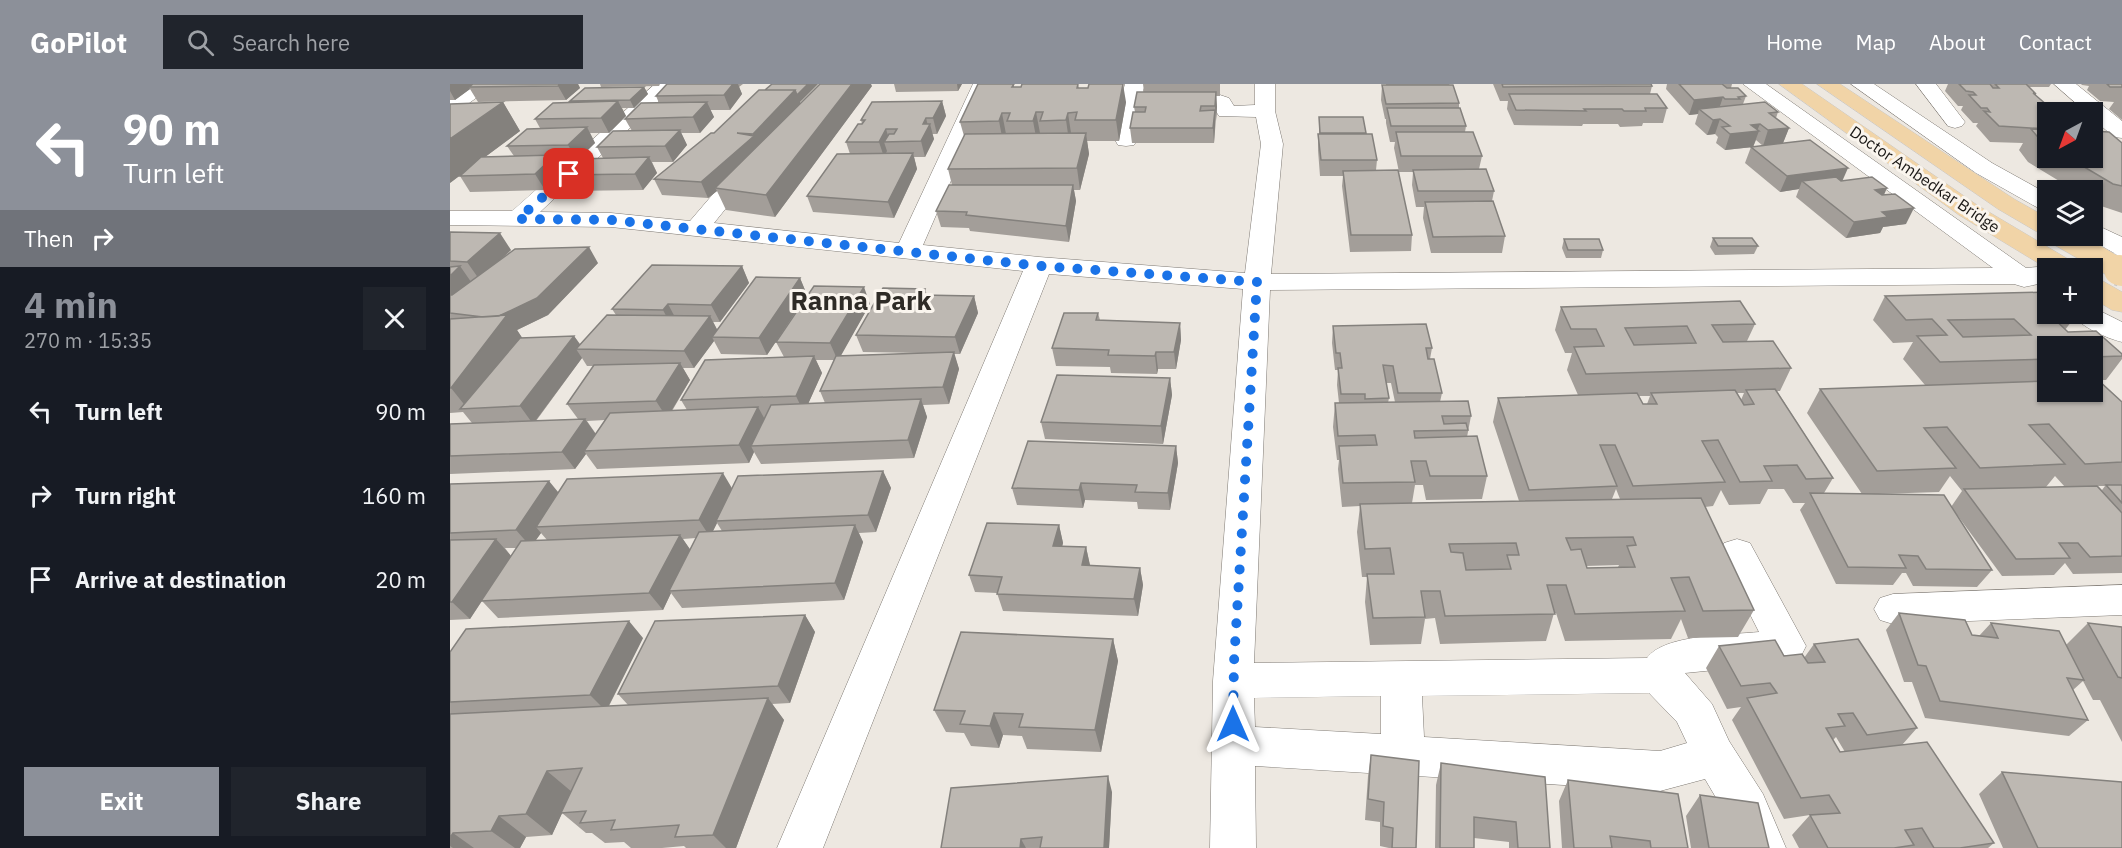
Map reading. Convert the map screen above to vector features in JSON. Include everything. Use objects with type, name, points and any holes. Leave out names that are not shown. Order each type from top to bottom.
[{"type":"main road","name":"Doctor Ambedkar Bridge","points":[[1789,84],[1968,210],[2047,258]]},
{"type":"main road","name":"Doctor Ambedkar Bridge","points":[[1827,84],[2006,204],[2037,222]]},
{"type":"main road","points":[[2078,246],[2122,271]]},
{"type":"main road","points":[[2103,293],[2122,304]]},
{"type":"street","points":[[450,108],[485,84]]},
{"type":"street","points":[[518,219],[667,84]]},
{"type":"street","points":[[908,251],[983,84]]},
{"type":"street","points":[[1753,84],[2020,276],[2037,286]]},
{"type":"street","points":[[1861,84],[1984,168],[2037,198]]},
{"type":"street","points":[[1926,84],[1955,122]]},
{"type":"street","points":[[2064,84],[2122,132]]},
{"type":"street","points":[[1126,140],[1133,93],[1214,99],[1222,102],[1227,112],[1265,98],[1272,144],[1257,282],[1233,681],[1233,848]]},
{"type":"street","points":[[696,229],[764,150]]},
{"type":"street","points":[[450,218],[611,220],[1040,266],[1257,282],[2037,275]]},
{"type":"street","points":[[2103,236],[2122,247]]},
{"type":"street","points":[[2103,262],[2122,259]]},
{"type":"street","points":[[800,848],[947,486],[1040,266]]},
{"type":"street","points":[[2103,323],[2122,333]]},
{"type":"street","points":[[1658,675],[1666,663],[1680,657],[1786,646],[1737,553]]},
{"type":"street","points":[[1893,609],[2122,600]]},
{"type":"street","points":[[1233,681],[1658,675],[1686,699],[1703,726],[1711,752],[1733,782],[1752,816],[1763,848]]},
{"type":"street","points":[[1401,679],[1403,755]]},
{"type":"street","points":[[1233,745],[1660,771],[1691,764],[1711,752]]},
{"type":"building","points":[[473,84],[560,84],[558,86],[469,87]]},
{"type":"building","points":[[667,84],[733,84],[724,95],[656,96]]},
{"type":"building","points":[[772,84],[808,84],[797,95],[795,90],[765,90]]},
{"type":"building","points":[[820,84],[852,84],[766,195],[715,188]]},
{"type":"building","points":[[978,84],[1014,84],[1012,87],[1021,87],[1022,84],[1078,84],[1077,88],[1088,88],[1089,84],[1123,84],[1116,120],[1075,120],[1077,112],[1068,113],[1066,120],[1040,121],[1043,112],[1036,112],[1033,121],[1007,121],[1010,113],[1002,113],[999,121],[960,122]]},
{"type":"building","points":[[1502,84],[1651,84],[1652,86],[1503,87]]},
{"type":"building","points":[[1679,84],[1722,84],[1727,88],[1738,88],[1746,96],[1738,97],[1740,99],[1723,97],[1694,100]]},
{"type":"building","points":[[1959,84],[1990,84],[1993,88],[1999,88],[1995,84],[2026,84],[2043,102],[2037,102],[2037,128],[1999,126],[1984,111],[1990,112],[1987,108],[1981,108],[1969,95],[1976,95],[1966,91]]},
{"type":"building","points":[[2107,84],[2122,84],[2122,87],[2110,87]]},
{"type":"building","points":[[1382,85],[1453,85],[1459,103],[1386,104]]},
{"type":"building","points":[[644,87],[630,100],[570,101],[585,88]]},
{"type":"building","points":[[759,90],[795,90],[753,134],[737,133],[754,136],[701,182],[654,179],[711,133],[714,133]]},
{"type":"building","points":[[1137,92],[1216,92],[1215,106],[1201,106],[1200,111],[1215,110],[1213,128],[1130,128],[1133,112],[1145,112],[1146,107],[1134,107]]},
{"type":"building","points":[[1509,94],[1657,94],[1667,108],[1645,108],[1646,111],[1624,111],[1622,109],[1516,110]]},
{"type":"building","points":[[618,101],[601,118],[535,119],[553,103]]},
{"type":"building","points":[[942,101],[933,118],[926,118],[923,124],[930,124],[921,141],[884,142],[889,134],[894,134],[897,129],[886,129],[879,142],[846,142],[858,124],[862,124],[865,120],[861,120],[872,102]]},
{"type":"building","points":[[503,102],[450,139],[450,104]]},
{"type":"building","points":[[707,102],[693,117],[625,119],[641,103]]},
{"type":"building","points":[[1765,102],[1778,112],[1769,113],[1789,128],[1768,130],[1760,124],[1751,125],[1759,131],[1730,134],[1722,127],[1730,126],[1720,119],[1713,120],[1699,109]]},
{"type":"building","points":[[1387,108],[1460,108],[1466,126],[1391,126]]},
{"type":"building","points":[[1319,117],[1363,117],[1366,133],[1320,133]]},
{"type":"building","points":[[587,127],[568,145],[507,146],[527,129]]},
{"type":"building","points":[[680,130],[665,146],[597,147],[613,131]]},
{"type":"building","points":[[1396,132],[1473,132],[1482,156],[1401,156]]},
{"type":"building","points":[[2103,132],[2109,132],[2122,143],[2122,186],[2113,184],[2086,168],[2103,168]]},
{"type":"building","points":[[1086,133],[1077,168],[948,169],[965,134]]},
{"type":"building","points":[[1318,134],[1372,134],[1377,160],[1321,160]]},
{"type":"building","points":[[1810,140],[1848,168],[1787,176],[1751,147]]},
{"type":"building","points":[[913,153],[888,202],[807,196],[837,154]]},
{"type":"building","points":[[555,155],[535,174],[460,176],[481,157]]},
{"type":"building","points":[[649,157],[635,174],[560,175],[577,159]]},
{"type":"building","points":[[1486,169],[1494,191],[1418,191],[1413,170]]},
{"type":"building","points":[[1398,170],[1412,235],[1351,235],[1343,171]]},
{"type":"building","points":[[1836,177],[1841,181],[1872,177],[1887,188],[1875,190],[1882,195],[1895,194],[1914,208],[1882,212],[1888,217],[1854,222],[1802,181]]},
{"type":"building","points":[[949,185],[1073,185],[1066,226],[966,215],[967,212],[936,211]]},
{"type":"building","points":[[1493,201],[1505,236],[1433,237],[1425,202]]},
{"type":"building","points":[[450,232],[500,233],[467,262],[450,261]]},
{"type":"building","points":[[1713,238],[1752,238],[1758,246],[1718,246]]},
{"type":"building","points":[[1564,239],[1599,239],[1603,250],[1568,250]]},
{"type":"building","points":[[589,247],[537,298],[499,316],[483,317],[450,313],[450,295],[515,249]]},
{"type":"building","points":[[652,265],[742,266],[711,305],[668,304],[663,310],[612,309]]},
{"type":"building","points":[[460,266],[450,276],[450,267]]},
{"type":"building","points":[[756,277],[800,278],[759,338],[712,337]]},
{"type":"building","points":[[814,286],[864,287],[830,343],[776,342]]},
{"type":"building","points":[[883,288],[925,289],[922,295],[974,296],[955,337],[856,335]]},
{"type":"building","points":[[2037,292],[2037,324],[2060,324],[2068,332],[2096,331],[2102,336],[2037,336],[2037,359],[1940,362],[1917,336],[1947,335],[1932,319],[1906,320],[1885,296]],"holes":[[[2014,319],[2031,335],[1963,337],[1948,320]]]},
{"type":"building","points":[[1740,301],[1755,324],[1712,325],[1723,342],[1773,341],[1791,368],[1586,374],[1574,347],[1604,346],[1596,329],[1571,329],[1561,307]],"holes":[[[1687,326],[1696,343],[1634,345],[1625,328]]]},
{"type":"building","points":[[1064,313],[1098,313],[1096,320],[1180,323],[1174,352],[1156,352],[1155,356],[1108,355],[1109,350],[1052,348]]},
{"type":"building","points":[[507,315],[451,388],[450,388],[450,319]]},
{"type":"building","points":[[607,315],[710,316],[684,351],[576,349]]},
{"type":"building","points":[[1426,324],[1432,348],[1426,348],[1428,359],[1434,359],[1442,393],[1398,393],[1393,366],[1383,365],[1389,398],[1365,399],[1365,394],[1341,394],[1338,368],[1342,368],[1340,353],[1336,353],[1333,326]]},
{"type":"building","points":[[574,336],[520,406],[460,409],[520,338]]},
{"type":"building","points":[[2103,337],[2122,354],[2122,356],[2103,357]]},
{"type":"building","points":[[954,352],[943,387],[820,391],[836,356]]},
{"type":"building","points":[[814,356],[796,396],[681,400],[705,360]]},
{"type":"building","points":[[680,363],[656,401],[567,404],[594,365]]},
{"type":"building","points":[[1057,375],[1170,378],[1161,426],[1041,422]]},
{"type":"building","points":[[2037,381],[2037,402],[2103,402],[2103,385],[2122,402],[2122,462],[2085,464],[2049,424],[2029,425],[2065,464],[1980,468],[1947,427],[1924,428],[1956,468],[1877,471],[1820,389]]},
{"type":"building","points":[[1775,389],[1833,478],[1806,479],[1797,465],[1764,466],[1772,481],[1740,482],[1718,440],[1702,441],[1725,482],[1633,486],[1615,445],[1600,445],[1617,486],[1529,490],[1498,398],[1637,393],[1643,404],[1657,404],[1651,393],[1735,390],[1744,405],[1754,404],[1746,390]]},
{"type":"building","points":[[921,399],[908,440],[751,446],[771,405]]},
{"type":"building","points":[[1468,401],[1471,416],[1442,416],[1444,424],[1466,423],[1468,430],[1414,431],[1415,438],[1477,436],[1487,476],[1430,476],[1426,461],[1411,461],[1415,482],[1343,483],[1339,446],[1377,445],[1375,435],[1338,436],[1335,403]]},
{"type":"building","points":[[758,407],[739,445],[584,451],[610,413]]},
{"type":"building","points":[[585,419],[562,452],[450,456],[450,424]]},
{"type":"building","points":[[1028,441],[1176,446],[1168,493],[1135,492],[1137,485],[1081,483],[1079,490],[1012,488]]},
{"type":"building","points":[[883,471],[868,515],[716,521],[738,476]]},
{"type":"building","points":[[723,473],[699,520],[536,527],[567,479]]},
{"type":"building","points":[[549,481],[516,530],[450,533],[450,484]]},
{"type":"building","points":[[2106,485],[2122,485],[2122,503]]},
{"type":"building","points":[[2097,486],[2122,513],[2122,556],[2090,557],[2078,543],[2059,543],[2070,558],[2016,559],[1964,489]]},
{"type":"building","points":[[1810,493],[1944,495],[1992,570],[1926,569],[1918,556],[1899,555],[1906,568],[1848,567]]},
{"type":"building","points":[[1701,498],[1754,610],[1703,611],[1689,577],[1671,578],[1685,611],[1575,614],[1566,585],[1547,585],[1555,614],[1445,616],[1440,591],[1421,591],[1425,617],[1373,618],[1367,574],[1394,574],[1390,548],[1365,549],[1360,504]],"holes":[[[1633,537],[1636,545],[1627,546],[1635,567],[1587,568],[1581,549],[1571,550],[1566,538]],[[1516,543],[1519,555],[1507,555],[1511,569],[1466,570],[1463,553],[1451,552],[1449,544]]]},
{"type":"building","points":[[987,523],[1059,525],[1053,546],[1086,547],[1082,565],[1140,568],[1134,599],[997,594],[1002,577],[969,575]]},
{"type":"building","points":[[855,525],[835,583],[669,591],[699,532]]},
{"type":"building","points":[[680,535],[649,593],[481,601],[521,541]]},
{"type":"building","points":[[496,539],[452,602],[450,602],[450,540]]},
{"type":"building","points":[[1899,613],[1965,620],[1972,635],[1998,638],[1991,623],[2059,631],[2084,680],[2067,678],[2088,720],[1940,701],[1926,666],[1918,665]]},
{"type":"building","points":[[805,615],[778,686],[618,694],[655,621]]},
{"type":"building","points":[[629,621],[590,695],[450,702],[450,652],[466,629]]},
{"type":"building","points":[[2088,623],[2122,627],[2122,678],[2118,677]]},
{"type":"building","points":[[961,632],[1113,639],[1095,730],[1019,727],[1023,714],[994,713],[990,726],[960,724],[965,711],[934,710]]},
{"type":"building","points":[[1858,639],[1917,728],[1867,735],[1853,713],[1838,714],[1845,726],[1826,728],[1840,752],[1927,742],[1994,843],[1960,848],[1934,848],[1922,828],[1905,830],[1914,845],[1894,848],[1828,848],[1810,815],[1840,813],[1829,795],[1801,798],[1747,698],[1777,693],[1770,683],[1741,686],[1719,646],[1775,640],[1784,656],[1802,654],[1808,663],[1825,662],[1814,644]]},
{"type":"building","points":[[768,698],[713,835],[675,837],[679,825],[611,830],[615,820],[580,823],[586,811],[561,813],[582,768],[547,771],[526,814],[499,816],[491,831],[453,833],[450,838],[450,714]]},
{"type":"building","points":[[1371,755],[1419,761],[1416,848],[1392,848],[1393,828],[1383,826],[1384,802],[1368,799]]},
{"type":"building","points":[[1441,763],[1545,777],[1550,848],[1518,848],[1516,822],[1474,817],[1474,848],[1440,848]]},
{"type":"building","points":[[2002,772],[2122,782],[2122,848],[2038,848]]},
{"type":"building","points":[[1108,776],[1104,848],[1040,848],[1042,837],[1021,839],[1020,848],[941,848],[951,788]]},
{"type":"building","points":[[1568,780],[1678,794],[1688,848],[1651,848],[1650,841],[1610,836],[1612,848],[1574,848]]},
{"type":"building","points":[[1700,795],[1758,803],[1769,848],[1709,848]]},
{"type":"district","name":"Ranna Park","points":[[861,300]]},
{"type":"route","points":[[569,174],[518,219],[611,220],[1040,266],[1257,282],[1234,662],[1233,724]]}]
